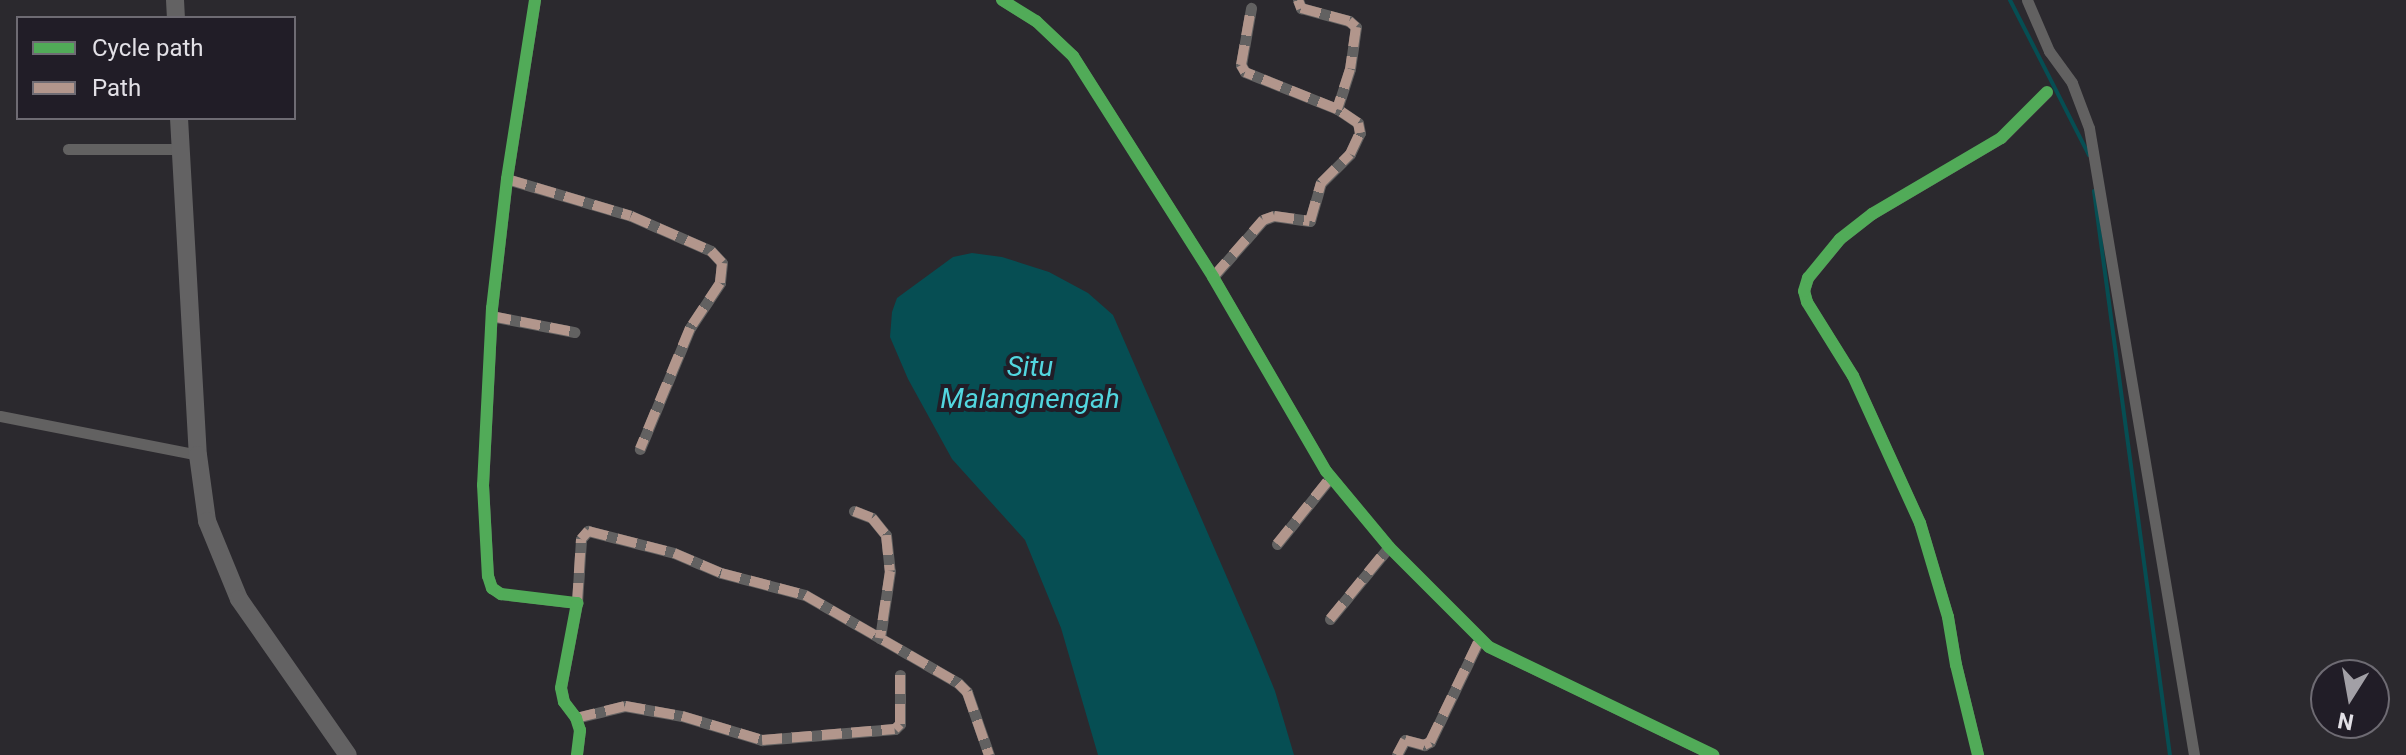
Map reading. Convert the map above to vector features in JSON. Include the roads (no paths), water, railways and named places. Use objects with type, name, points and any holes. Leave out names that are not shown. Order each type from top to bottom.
[{"type":"main road","points":[[179,120],[198,455],[207,521],[233,589],[348,755]]},
{"type":"street","points":[[535,0],[507,179],[491,316],[483,485],[489,583],[501,594],[577,603]]},
{"type":"street","points":[[1002,0],[1047,29],[1073,56],[1213,277],[1330,478],[1389,547],[1480,638],[1508,659],[1713,755]]},
{"type":"street","points":[[1298,0],[1301,8],[1349,21],[1356,27],[1350,69],[1337,109]]},
{"type":"street","points":[[2027,0],[2049,51],[2072,83],[2089,128],[2194,755]]},
{"type":"street","points":[[1213,277],[1263,220],[1274,216],[1310,221],[1321,183],[1350,154],[1360,133],[1358,123],[1337,109],[1245,72],[1241,65],[1251,8]]},
{"type":"street","points":[[1978,755],[1948,617],[1920,523],[1853,376],[1807,302],[1804,291],[1808,278],[1840,239],[1872,214],[2001,138],[2047,92]]},
{"type":"street","points":[[68,149],[180,149]]},
{"type":"street","points":[[507,179],[631,216],[711,251],[722,263],[720,283],[690,328],[640,449]]},
{"type":"street","points":[[491,316],[574,332]]},
{"type":"street","points":[[0,416],[198,455]]},
{"type":"street","points":[[1277,544],[1330,478]]},
{"type":"street","points":[[854,511],[872,518],[886,535],[890,571],[880,638]]},
{"type":"street","points":[[577,755],[580,730],[576,718],[564,702],[561,688],[577,603],[581,539],[588,531],[674,553],[721,573],[805,595],[934,667],[967,692],[989,755]]},
{"type":"street","points":[[1330,619],[1389,547]]},
{"type":"street","points":[[1397,755],[1405,740],[1424,745],[1430,742],[1480,638]]},
{"type":"street","points":[[576,718],[625,706],[682,716],[762,740],[895,729],[900,724],[900,675]]},
{"type":"street","points":[[761,755],[762,740]]},
{"type":"water","name":"Situ Malangnengah","points":[[972,253],[1002,257],[1049,272],[1088,293],[1113,315],[1252,635],[1275,691],[1294,755],[1098,755],[1061,628],[1025,540],[952,459],[908,379],[890,337],[892,312],[897,298],[953,257]]},
{"type":"waterway","points":[[2010,0],[2089,155]]},
{"type":"waterway","points":[[2094,191],[2170,755]]}]
